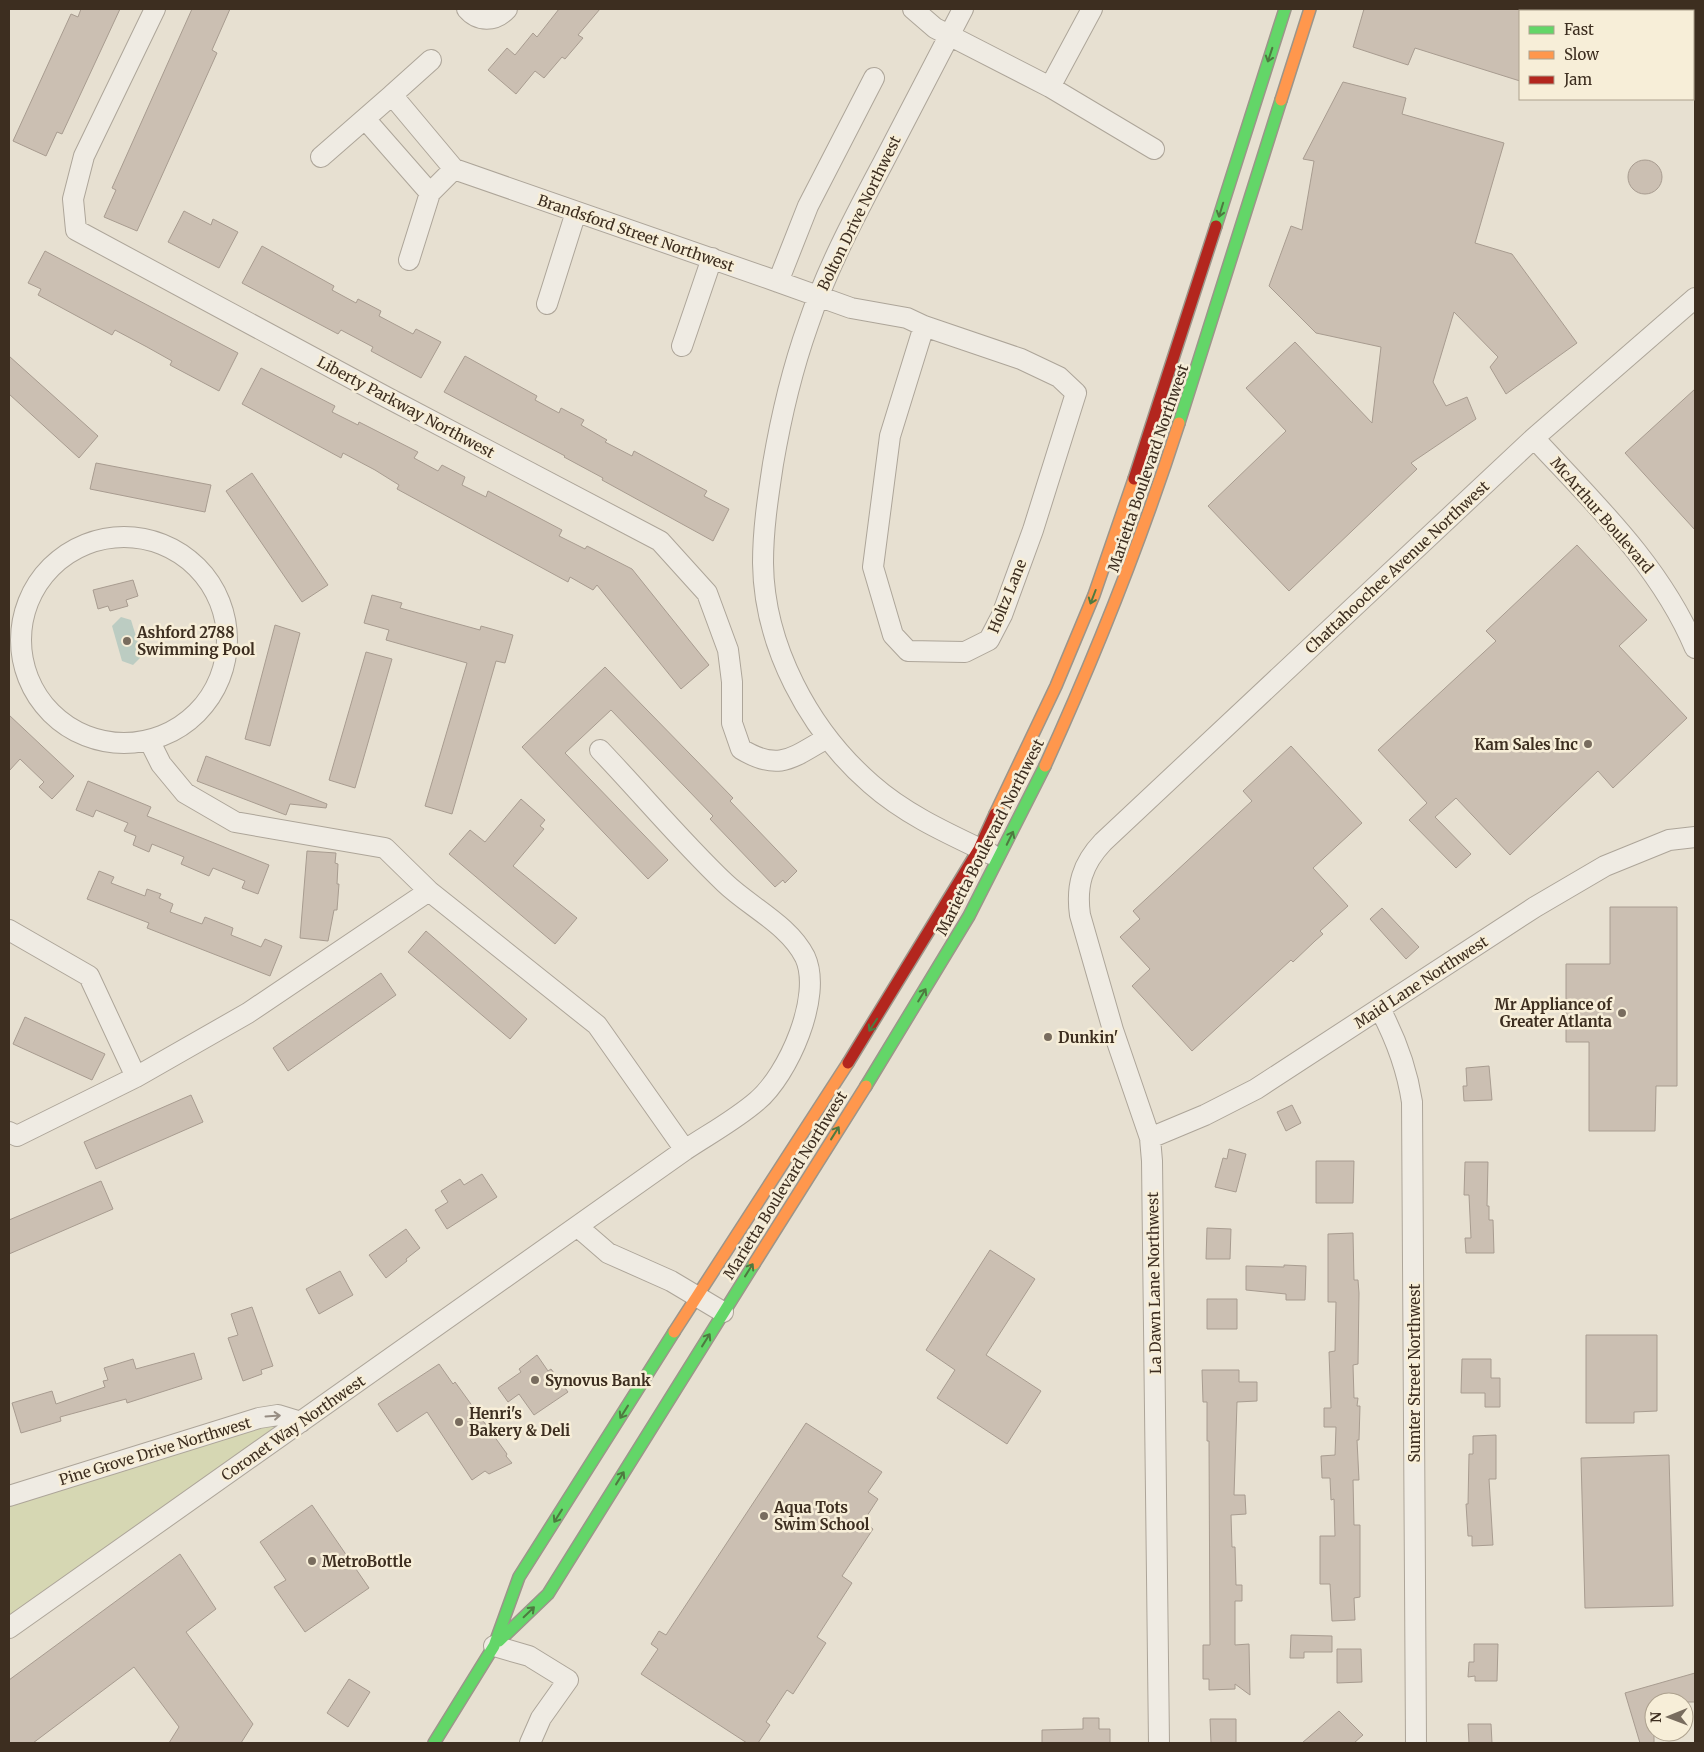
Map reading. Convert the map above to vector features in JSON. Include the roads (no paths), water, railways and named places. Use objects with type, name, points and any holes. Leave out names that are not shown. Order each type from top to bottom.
[{"type":"main road","points":[[434,1743],[494,1646],[519,1577],[697,1296],[882,1011],[979,849],[1056,686],[1094,595],[1158,410],[1285,9]]},
{"type":"main road","name":"Marietta Boulevard Northwest","points":[[494,1646],[548,1594],[920,999],[1000,858],[1083,683],[1123,586],[1155,498],[1196,374],[1310,9]]},
{"type":"street","name":"Liberty Parkway Northwest","points":[[155,9],[84,156],[73,199],[76,230],[388,398],[660,541],[707,593],[728,650],[732,682],[732,723],[741,749],[759,760],[781,762],[827,738]]},
{"type":"street","points":[[466,9],[474,16],[483,19],[500,16],[507,9]]},
{"type":"street","points":[[913,9],[924,20],[949,36],[1050,87],[1154,149]]},
{"type":"street","name":"Bolton Drive Northwest","points":[[963,9],[844,236],[807,326],[782,417],[765,511],[763,564],[772,623],[781,653],[793,683],[827,738],[848,762],[892,801],[919,818],[1000,858]]},
{"type":"street","points":[[1050,87],[1092,9]]},
{"type":"street","points":[[321,156],[366,120],[431,60]]},
{"type":"street","points":[[778,282],[808,206],[874,78]]},
{"type":"street","points":[[392,96],[454,169],[430,193],[409,260]]},
{"type":"street","points":[[366,120],[430,193]]},
{"type":"street","name":"Brandsford Street Northwest","points":[[454,169],[712,258],[818,298]]},
{"type":"street","points":[[547,304],[576,212]]},
{"type":"street","points":[[682,346],[712,258]]},
{"type":"street","name":"Holtz Lane","points":[[818,298],[851,308],[907,318],[924,326],[1021,359],[1059,377],[1076,393],[1033,530],[1002,615],[989,640],[965,652],[908,651],[893,635],[873,567],[890,436],[924,326]]},
{"type":"street","name":"Chattahoochee Avenue Northwest","points":[[1104,842],[1534,438],[1695,298]]},
{"type":"street","name":"McArthur Boulevard","points":[[1534,438],[1634,546],[1661,583],[1687,629],[1695,648]]},
{"type":"street","points":[[127,536],[146,539],[165,545],[182,554],[198,567],[210,582],[225,619],[228,638],[226,658],[212,695],[185,724],[168,734],[149,740],[128,743],[108,742],[88,736],[69,727],[53,714],[39,698],[29,680],[23,660],[21,640],[23,619],[30,599],[40,581],[53,565],[69,552],[88,543],[107,538],[127,536]]},
{"type":"street","points":[[149,740],[161,764],[185,793],[235,822],[385,848],[429,891],[597,1025],[685,1150]]},
{"type":"street","name":"Coronet Way Northwest","points":[[9,1628],[656,1170],[758,1100],[784,1067],[799,1038],[811,994],[805,958],[789,935],[725,883],[600,750]]},
{"type":"street","name":"Maid Lane Northwest","points":[[1150,1138],[1205,1115],[1256,1089],[1380,1010],[1535,907],[1605,866],[1670,840],[1695,837]]},
{"type":"street","name":"La Dawn Lane Northwest","points":[[1104,842],[1083,868],[1077,896],[1080,915],[1114,1030],[1150,1138],[1152,1161],[1159,1743]]},
{"type":"street","points":[[9,1132],[17,1136],[136,1077],[248,1013],[429,891]]},
{"type":"street","points":[[9,930],[89,976],[136,1077]]},
{"type":"street","name":"Sumter Street Northwest","points":[[1380,1010],[1392,1033],[1403,1062],[1412,1102],[1416,1743]]},
{"type":"street","points":[[578,1227],[608,1253],[670,1281],[723,1312]]},
{"type":"street","name":"Pine Grove Drive Northwest","points":[[9,1496],[259,1418],[278,1415],[301,1422]]},
{"type":"street","points":[[494,1646],[529,1656],[568,1680],[542,1718],[530,1743]]},
{"type":"place","name":"Ashford 2788 Swimming Pool","points":[[127,641]]},
{"type":"place","name":"Kam Sales Inc","points":[[1588,744]]},
{"type":"place","name":"Mr Appliance of Greater Atlanta","points":[[1622,1013]]},
{"type":"place","name":"Dunkin'","points":[[1048,1037]]},
{"type":"place","name":"Synovus Bank","points":[[535,1380]]},
{"type":"place","name":"Henri's Bakery & Deli","points":[[459,1422]]},
{"type":"place","name":"Aqua Tots Swim School","points":[[764,1516]]},
{"type":"place","name":"MetroBottle","points":[[312,1561]]}]
